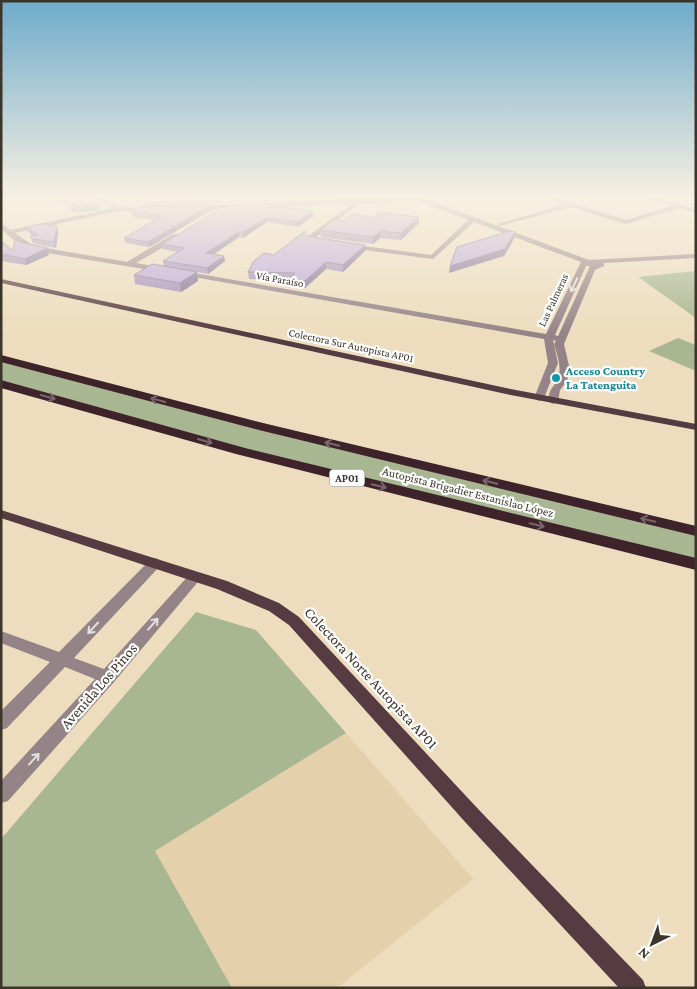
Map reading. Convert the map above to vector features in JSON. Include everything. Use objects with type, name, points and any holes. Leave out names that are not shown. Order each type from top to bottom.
[{"type":"highway","name":"Autopista Brigadier Estanislao López","points":[[1,358],[264,427],[696,531]]},
{"type":"highway","name":"Autopista Brigadier Estanislao López","points":[[1,384],[241,451],[696,564]]},
{"type":"main road","name":"Colectora Sur Autopista AP01","points":[[1,282],[553,401],[696,427]]},
{"type":"main road","name":"Colectora Norte Autopista AP01","points":[[1,514],[195,576],[274,606],[294,621],[473,817],[635,988]]},
{"type":"street","name":"Vía Paraíso","points":[[22,242],[32,248],[561,339]]},
{"type":"street","points":[[129,264],[166,242]]},
{"type":"street","points":[[331,242],[430,257],[435,256],[449,242]]},
{"type":"street","points":[[541,242],[592,262],[696,258]]},
{"type":"street","name":"Las Palmeras","points":[[539,398],[553,363],[548,340],[583,264],[592,262],[591,269],[559,344],[565,370],[562,381],[555,389],[553,401]]},
{"type":"street","points":[[1,723],[155,563]]},
{"type":"street","name":"Avenida Los Pinos","points":[[1,795],[108,677],[195,576]]},
{"type":"street","points":[[1,637],[108,677]]},
{"type":"shaded area","points":[[346,733],[473,879],[337,988],[232,988],[155,851]]},
{"type":"green space","points":[[696,271],[696,318],[638,277]]},
{"type":"green space","points":[[678,338],[696,345],[696,371],[649,351]]},
{"type":"green space","points":[[1,358],[696,531],[696,564],[441,501],[1,384]]},
{"type":"green space","points":[[196,612],[256,630],[346,733],[155,851],[232,988],[1,988],[1,839]]},
{"type":"building","points":[[1,242],[13,251],[14,242],[47,248],[25,259],[1,254]]},
{"type":"building","points":[[165,242],[223,242],[206,253],[224,256],[207,268],[163,261],[184,248],[162,244]]},
{"type":"building","points":[[291,242],[347,242],[365,245],[343,265],[326,262],[305,281],[289,278],[295,273],[248,272],[253,262],[264,253],[274,255]]},
{"type":"building","points":[[473,242],[509,242],[505,249],[450,266],[457,247]]},
{"type":"building","points":[[152,264],[197,272],[180,283],[134,275]]},
{"type":"place","name":"Acceso Country La Tatenguita","points":[[556,378]]}]
